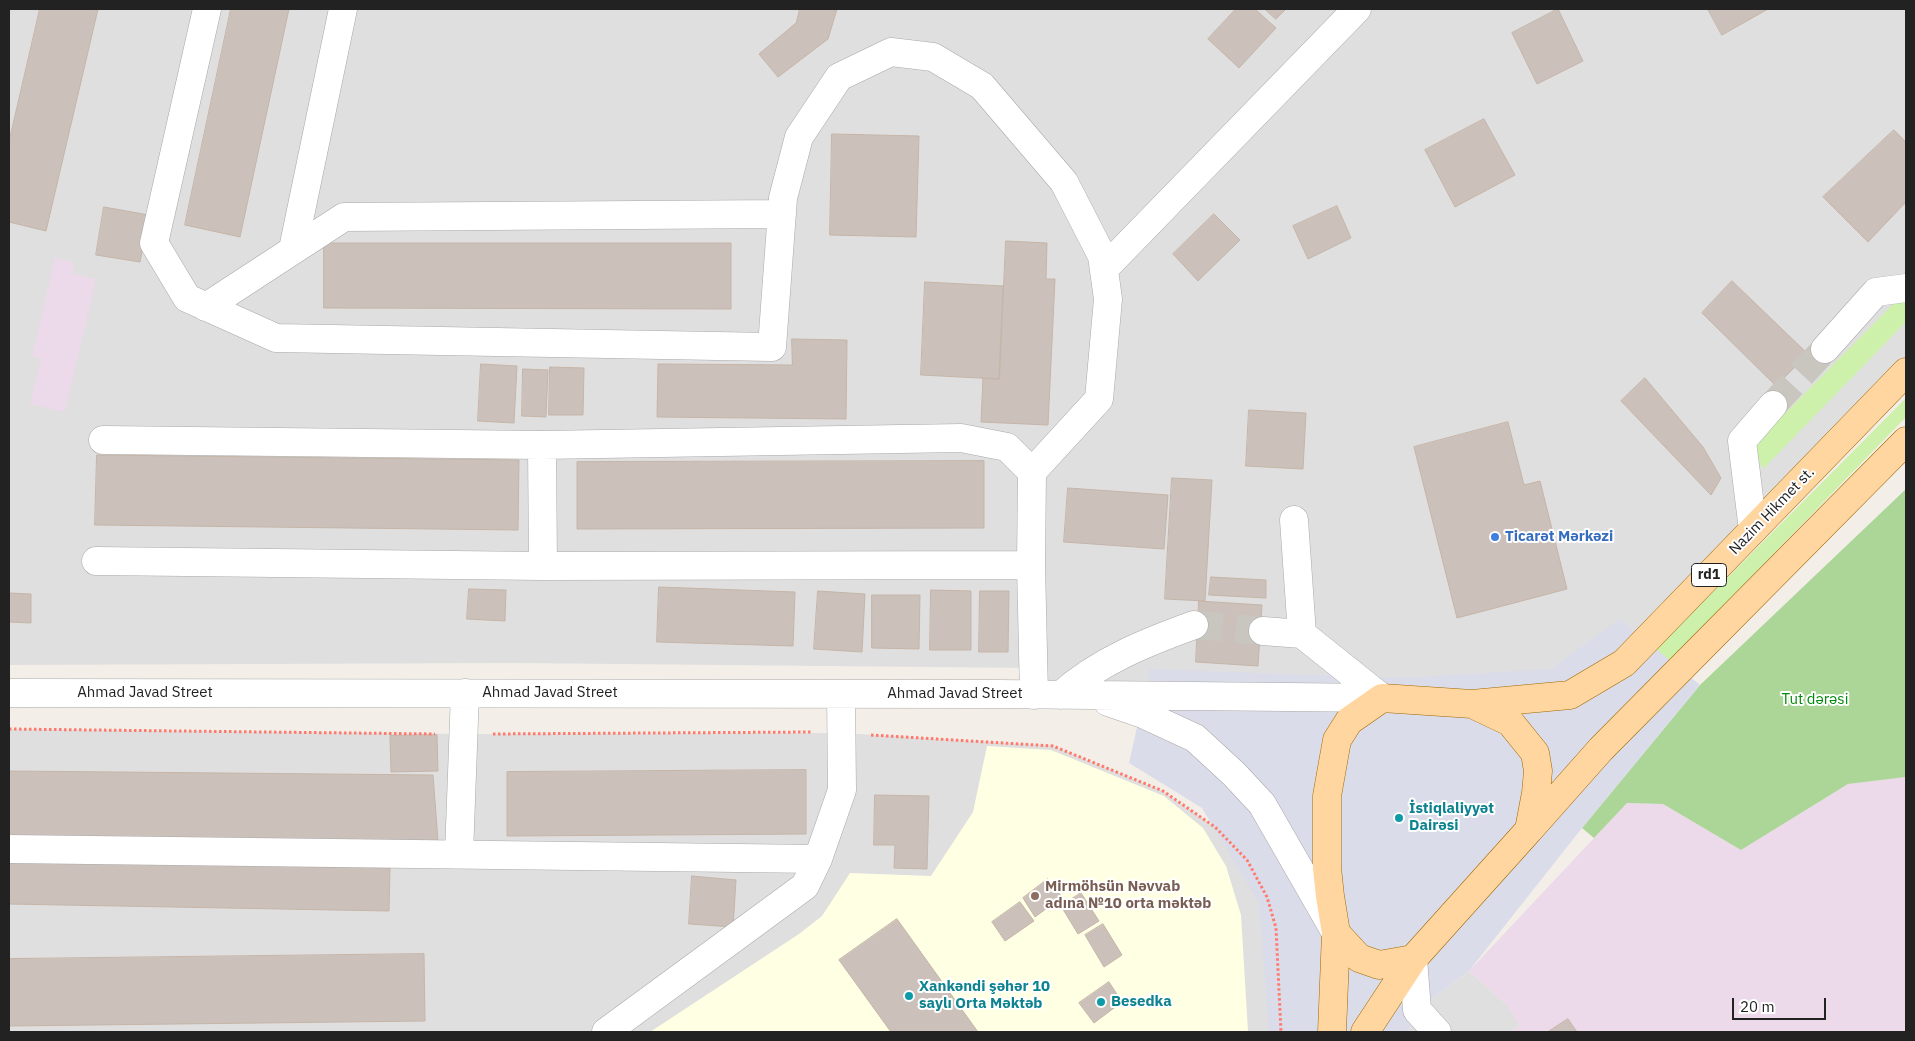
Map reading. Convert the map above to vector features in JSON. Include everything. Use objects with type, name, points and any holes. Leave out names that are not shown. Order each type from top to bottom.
[{"type":"main road","name":"Nazim Hikmet st.","points":[[1472,704],[1570,695],[1624,662],[1906,372]]},
{"type":"main road","points":[[1365,1032],[1413,959],[1601,749],[1906,441]]},
{"type":"main road","points":[[1332,1032],[1336,933],[1327,868],[1327,796],[1337,740],[1349,721],[1382,698],[1472,704],[1510,722],[1535,754],[1538,771],[1529,830]]},
{"type":"main road","points":[[1336,933],[1359,958],[1379,964],[1413,959]]},
{"type":"street","points":[[207,9],[154,243],[187,298],[276,338],[772,347],[783,198],[799,137],[839,76],[891,52],[933,57],[982,86],[1064,182],[1102,256],[1108,299],[1098,399],[1032,472],[1031,565],[1034,695]]},
{"type":"street","points":[[293,249],[343,9]]},
{"type":"street","points":[[1104,269],[1357,9]]},
{"type":"street","points":[[206,307],[344,217],[782,214]]},
{"type":"street","points":[[1825,349],[1876,292],[1906,288]]},
{"type":"street","points":[[1753,530],[1742,441],[1773,405]]},
{"type":"street","points":[[103,440],[542,446],[961,438],[1007,447],[1032,472]]},
{"type":"street","points":[[542,446],[543,566]]},
{"type":"street","points":[[1294,520],[1302,634]]},
{"type":"street","points":[[96,561],[543,566],[1031,565]]},
{"type":"street","points":[[1061,694],[1080,678],[1147,642],[1194,625]]},
{"type":"street","points":[[1264,631],[1302,634],[1382,698]]},
{"type":"street","name":"Ahmad Javad Street","points":[[9,693],[1061,694],[1382,698]]},
{"type":"street","points":[[459,854],[465,694]]},
{"type":"street","points":[[606,1032],[805,886],[818,859],[842,790],[841,694]]},
{"type":"street","points":[[1090,695],[1143,714],[1195,738],[1234,774],[1262,804],[1336,933]]},
{"type":"street","points":[[9,849],[818,859]]},
{"type":"street","points":[[1413,959],[1417,1010],[1437,1032]]},
{"type":"path","points":[[9,729],[464,734],[842,733],[1052,746],[1163,791],[1215,827],[1247,860],[1267,897],[1276,928],[1280,1032]]},
{"type":"shaded area","points":[[9,9],[1906,9],[1906,376],[1570,695],[1034,695],[1033,668],[513,663],[9,665]]},
{"type":"shaded area","points":[[55,258],[73,262],[73,274],[96,279],[65,412],[30,404],[41,359],[32,356]]},
{"type":"shaded area","name":"İstiqlaliyyət Dairəsi","points":[[1619,619],[1700,685],[1582,828],[1469,971],[1417,1010],[1408,1032],[1269,1032],[1259,903],[1202,808],[1129,763],[1150,669],[1401,678],[1551,669]]},
{"type":"shaded area","points":[[9,729],[464,734],[842,733],[1053,746],[1163,791],[1215,827],[1276,928],[1281,1032],[9,1032]]},
{"type":"shaded area","name":"Mirmöhsün Nəvvab adına №10 orta məktəb","points":[[987,746],[1051,750],[1164,796],[1203,828],[1226,866],[1241,915],[1248,1032],[650,1032],[799,934],[822,916],[850,873],[931,876],[973,812]]},
{"type":"shaded area","points":[[1906,777],[1906,1032],[1509,1032],[1520,1026],[1507,1005],[1469,971],[1627,803],[1663,804],[1741,850],[1848,784]]},
{"type":"shaded area","points":[[1469,971],[1507,1005],[1520,1026],[1509,1032],[1408,1032],[1417,1010]]},
{"type":"green space","points":[[1898,299],[1906,302],[1906,322],[1763,469],[1752,447]]},
{"type":"green space","points":[[1906,398],[1906,417],[1617,715],[1612,694]]},
{"type":"green space","name":"Tut dərəsi","points":[[1906,489],[1906,777],[1848,784],[1741,850],[1663,804],[1627,803],[1594,838],[1582,828],[1700,685]]},
{"type":"building","points":[[40,9],[98,9],[46,231],[9,222],[9,142]]},
{"type":"building","points":[[231,9],[289,9],[240,237],[185,225]]},
{"type":"building","points":[[800,9],[837,9],[828,39],[778,77],[759,54],[796,23]]},
{"type":"building","points":[[1236,9],[1255,9],[1276,28],[1239,68],[1208,39]]},
{"type":"building","points":[[1265,9],[1286,9],[1276,19]]},
{"type":"building","points":[[1558,9],[1583,61],[1537,84],[1512,33]]},
{"type":"building","points":[[1708,9],[1768,9],[1722,35]]},
{"type":"building","points":[[1484,119],[1515,175],[1455,207],[1425,150]]},
{"type":"building","points":[[1894,130],[1906,142],[1906,202],[1868,242],[1823,197]]},
{"type":"building","points":[[832,134],[919,136],[916,237],[830,235]]},
{"type":"building","points":[[1337,206],[1351,238],[1308,259],[1293,226]]},
{"type":"building","points":[[104,207],[149,215],[140,262],[96,255]]},
{"type":"building","points":[[1214,214],[1240,240],[1198,281],[1173,254]]},
{"type":"building","points":[[1006,241],[1047,243],[1046,279],[1055,279],[1048,425],[981,422],[983,378],[999,379]]},
{"type":"building","points":[[324,243],[731,243],[731,309],[324,308]]},
{"type":"building","points":[[1732,281],[1808,354],[1776,386],[1702,313]]},
{"type":"building","points":[[925,282],[1003,286],[999,379],[921,375]]},
{"type":"building","points":[[792,339],[847,340],[846,419],[657,417],[658,364],[792,365]]},
{"type":"building","points":[[481,364],[517,366],[514,423],[478,421]]},
{"type":"building","points":[[550,367],[584,368],[583,415],[549,415]]},
{"type":"building","points":[[523,369],[548,370],[546,417],[522,416]]},
{"type":"building","points":[[1645,378],[1703,447],[1721,478],[1711,495],[1621,401]]},
{"type":"building","points":[[1249,410],[1306,413],[1303,469],[1246,466]]},
{"type":"building","name":"Ticarət Mərkəzi","points":[[1508,422],[1524,485],[1540,481],[1567,589],[1457,618],[1414,447]]},
{"type":"building","points":[[97,455],[519,460],[518,530],[95,525]]},
{"type":"building","points":[[984,461],[984,528],[577,529],[577,462]]},
{"type":"building","points":[[1172,478],[1212,480],[1205,601],[1165,599]]},
{"type":"building","points":[[1068,488],[1168,495],[1164,549],[1064,542]]},
{"type":"building","points":[[1211,577],[1266,580],[1266,598],[1209,595]]},
{"type":"building","points":[[659,587],[795,592],[793,646],[657,642]]},
{"type":"building","points":[[469,589],[506,590],[505,621],[467,619]]},
{"type":"building","points":[[931,590],[971,591],[971,650],[930,650]]},
{"type":"building","points":[[818,591],[865,594],[862,652],[814,649]]},
{"type":"building","points":[[980,591],[1009,591],[1008,652],[979,652]]},
{"type":"building","points":[[9,593],[31,594],[31,623],[9,622]]},
{"type":"building","points":[[872,595],[920,595],[919,649],[872,648]]},
{"type":"building","points":[[1199,601],[1262,605],[1258,666],[1196,662]]},
{"type":"building","points":[[437,735],[438,771],[391,772],[390,736]]},
{"type":"building","points":[[806,770],[806,834],[507,836],[507,772]]},
{"type":"building","points":[[9,771],[433,775],[438,841],[9,839]]},
{"type":"building","points":[[875,795],[929,796],[927,869],[894,868],[895,845],[874,845]]},
{"type":"building","points":[[9,860],[390,868],[389,911],[9,904]]},
{"type":"building","points":[[692,876],[736,880],[733,927],[689,924]]},
{"type":"building","points":[[1048,879],[1062,897],[1035,917],[1023,898]]},
{"type":"building","points":[[1081,893],[1099,921],[1078,934],[1061,906]]},
{"type":"building","points":[[1020,902],[1034,921],[1005,941],[992,922]]},
{"type":"building","name":"Xankəndi şəhər 10 saylı Orta Məktəb","points":[[897,919],[978,1032],[891,1032],[839,960]]},
{"type":"building","name":"Besedka","points":[[1103,924],[1122,955],[1104,967],[1085,935]]},
{"type":"building","points":[[424,954],[425,1021],[9,1026],[9,959]]},
{"type":"building","name":"Besedka","points":[[1109,982],[1122,1002],[1094,1023],[1079,1003]]},
{"type":"building","points":[[1568,1019],[1577,1032],[1548,1032]]},
{"type":"tunnel","points":[[1773,405],[1825,349]]},
{"type":"tunnel","points":[[1194,625],[1263,631]]},
{"type":"place","name":"Ticarət Mərkəzi","points":[[1495,537]]},
{"type":"place","name":"İstiqlaliyyət Dairəsi","points":[[1399,818]]},
{"type":"place","name":"Mirmöhsün Nəvvab adına №10 orta məktəb","points":[[1035,896]]},
{"type":"place","name":"Xankəndi şəhər 10 saylı Orta Məktəb","points":[[909,996]]},
{"type":"place","name":"Besedka","points":[[1101,1002]]}]
